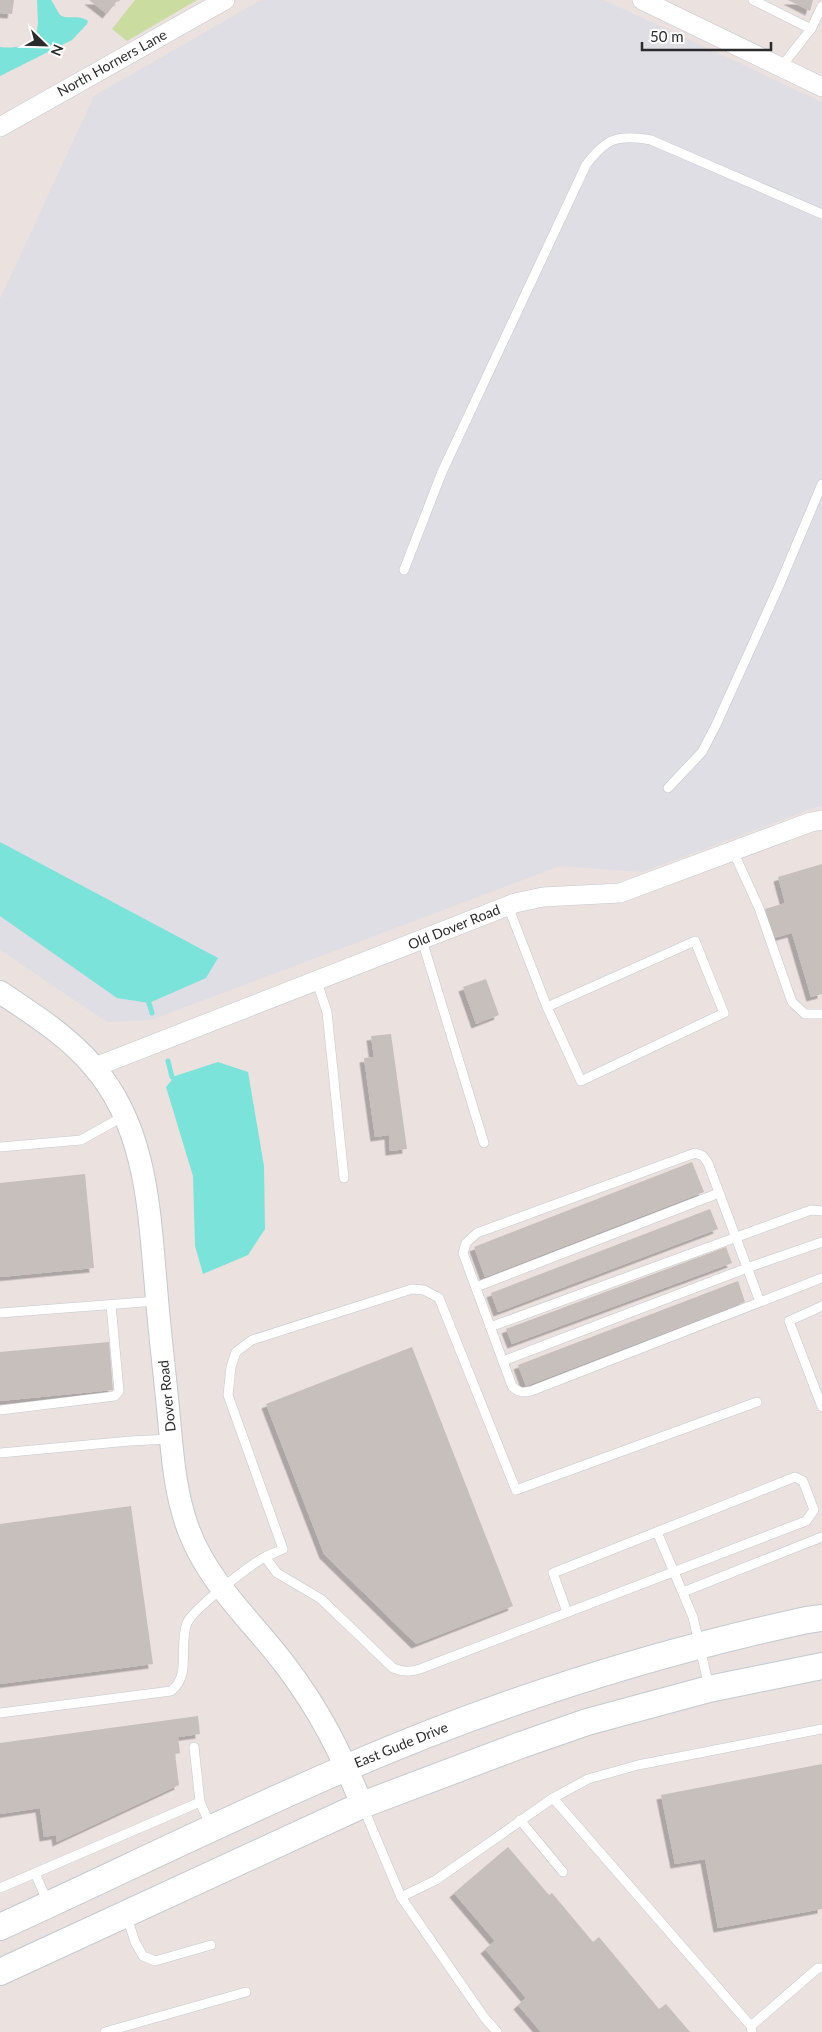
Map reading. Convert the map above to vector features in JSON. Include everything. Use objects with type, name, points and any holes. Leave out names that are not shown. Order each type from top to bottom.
[{"type":"main road","name":"East Gude Drive","points":[[0,1927],[347,1767],[478,1715],[540,1692],[698,1645],[822,1618]]},
{"type":"main road","points":[[0,1972],[362,1804],[577,1726],[709,1689],[822,1666]]},
{"type":"street","name":"North Horners Lane","points":[[0,127],[225,0]]},
{"type":"street","points":[[642,0],[660,4],[822,87]]},
{"type":"street","name":"Old Dover Road","points":[[95,1068],[508,906],[543,897],[620,892],[811,822],[822,820]]},
{"type":"street","name":"Dover Road","points":[[0,992],[62,1035],[95,1068],[125,1116],[134,1137],[146,1181],[171,1439],[181,1510],[199,1555],[222,1588],[305,1692],[321,1715],[347,1767],[362,1804]]},
{"type":"lane","points":[[753,0],[810,29]]},
{"type":"lane","points":[[782,67],[810,29],[822,6]]},
{"type":"lane","points":[[404,570],[442,472],[586,165],[599,148],[615,140],[631,136],[651,140],[822,214]]},
{"type":"lane","points":[[668,788],[702,752],[716,725],[779,586],[822,484]]},
{"type":"lane","points":[[733,851],[759,908],[792,1002],[805,1014],[822,1014]]},
{"type":"lane","points":[[508,906],[547,1007],[581,1081],[724,1013],[695,941],[547,1007]]},
{"type":"lane","points":[[422,940],[484,1143]]},
{"type":"lane","points":[[317,982],[327,1012],[344,1178]]},
{"type":"lane","points":[[0,1147],[81,1140],[125,1116]]},
{"type":"lane","points":[[760,1302],[708,1162],[703,1156],[695,1153],[477,1233],[466,1243],[463,1253],[512,1386],[518,1392],[531,1391],[822,1278]]},
{"type":"lane","points":[[476,1287],[719,1193]]},
{"type":"lane","points":[[490,1327],[735,1236],[811,1210],[822,1211]]},
{"type":"lane","points":[[503,1361],[747,1268],[822,1242]]},
{"type":"lane","points":[[0,1713],[171,1691],[182,1679],[184,1640],[187,1623],[193,1614],[222,1588],[265,1557],[283,1549],[228,1395],[231,1367],[236,1352],[252,1340],[412,1290],[424,1290],[439,1298],[516,1490],[757,1402]]},
{"type":"lane","points":[[0,1313],[157,1300]]},
{"type":"lane","points":[[0,1410],[114,1396],[119,1391],[111,1305]]},
{"type":"lane","points":[[822,1306],[789,1321],[822,1407]]},
{"type":"lane","points":[[0,1453],[171,1439]]},
{"type":"lane","points":[[265,1557],[277,1573],[321,1599],[393,1668],[402,1672],[411,1672],[420,1669],[806,1520],[814,1510],[803,1481],[795,1477],[553,1573],[567,1612]]},
{"type":"lane","points":[[657,1532],[693,1616],[709,1689]]},
{"type":"lane","points":[[683,1592],[822,1538]]},
{"type":"lane","points":[[401,1897],[436,1880],[553,1798],[588,1779],[638,1765],[822,1729]]},
{"type":"lane","points":[[194,1747],[200,1802],[212,1829]]},
{"type":"lane","points":[[553,1798],[752,2029],[818,1968],[822,1968]]},
{"type":"lane","points":[[0,1888],[200,1802]]},
{"type":"lane","points":[[362,1804],[401,1897],[496,2032]]},
{"type":"lane","points":[[520,1820],[563,1872]]},
{"type":"lane","points":[[35,1873],[49,1904]]},
{"type":"lane","points":[[126,1914],[135,1942],[143,1956],[155,1961],[212,1945]]},
{"type":"lane","points":[[105,2032],[126,2029],[246,1992]]},
{"type":"shaded area","points":[[261,0],[604,0],[822,102],[822,805],[642,872],[560,866],[151,1020],[107,1022],[0,950],[0,299],[94,96]]},
{"type":"green space","points":[[135,0],[197,0],[127,41],[112,29]]},
{"type":"water","points":[[37,0],[51,0],[60,15],[84,19],[88,21],[87,24],[72,40],[0,76],[0,47],[10,48],[19,46],[28,43],[36,37],[38,23]]},
{"type":"water","points":[[0,842],[218,958],[206,978],[149,1003],[117,998],[0,916]]},
{"type":"water","points":[[218,1062],[248,1072],[264,1166],[265,1229],[248,1255],[203,1274],[195,1246],[193,1176],[166,1087],[175,1076]]},
{"type":"building","points":[[0,0],[14,0],[12,14],[0,13]]},
{"type":"building","points":[[89,0],[120,0],[117,1],[107,14]]},
{"type":"building","points":[[788,0],[813,0],[810,11]]},
{"type":"building","points":[[822,864],[822,994],[811,997],[792,933],[774,938],[765,909],[785,903],[778,877]]},
{"type":"building","points":[[486,979],[499,1015],[476,1024],[463,987]]},
{"type":"building","points":[[391,1034],[407,1149],[390,1151],[389,1135],[375,1137],[364,1058],[374,1057],[371,1036]]},
{"type":"building","points":[[692,1162],[704,1192],[485,1277],[474,1247]]},
{"type":"building","points":[[85,1174],[94,1268],[0,1277],[0,1183]]},
{"type":"building","points":[[710,1209],[718,1229],[498,1312],[491,1293]]},
{"type":"building","points":[[726,1247],[732,1263],[512,1344],[506,1329]]},
{"type":"building","points":[[738,1281],[745,1302],[526,1386],[518,1365]]},
{"type":"building","points":[[109,1342],[113,1390],[0,1401],[0,1352]]},
{"type":"building","points":[[412,1347],[513,1606],[416,1644],[324,1554],[266,1404]]},
{"type":"building","points":[[131,1506],[153,1664],[0,1684],[0,1524]]},
{"type":"building","points":[[198,1716],[200,1734],[178,1737],[180,1753],[175,1754],[179,1785],[57,1842],[56,1835],[44,1837],[40,1808],[0,1814],[0,1743]]},
{"type":"building","points":[[822,1764],[822,1909],[718,1928],[705,1859],[675,1864],[661,1795]]},
{"type":"building","points":[[508,1847],[549,1895],[552,1893],[593,1942],[599,1937],[659,2009],[666,2004],[690,2032],[541,2032],[518,2005],[526,1998],[485,1949],[495,1941],[454,1893]]},
{"type":"waterway","points":[[149,1003],[152,1013]]},
{"type":"waterway","points":[[168,1061],[172,1077]]}]
